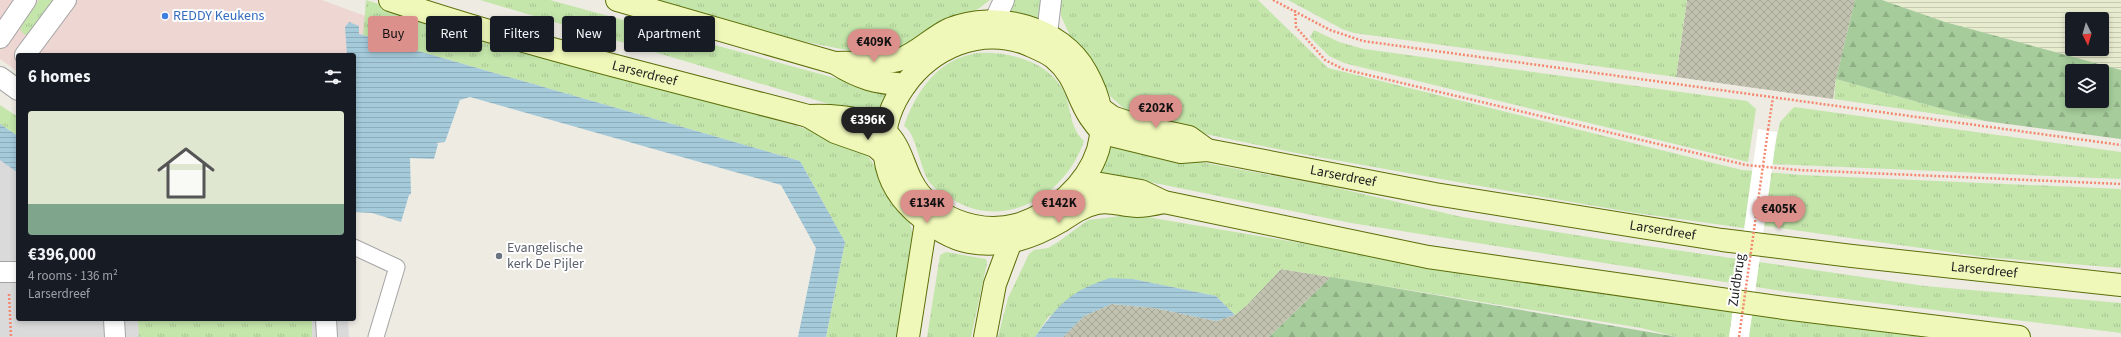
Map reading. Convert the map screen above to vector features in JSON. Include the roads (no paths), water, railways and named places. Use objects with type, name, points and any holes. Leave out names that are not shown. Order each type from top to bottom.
[{"type":"main road","name":"Larserdreef","points":[[390,0],[466,26],[808,116],[836,115],[877,127],[884,142]]},
{"type":"main road","points":[[617,0],[835,63],[879,63],[899,60],[951,29],[971,24],[1020,41],[1052,56],[1064,66],[1073,78],[1089,116],[1102,133]]},
{"type":"main road","points":[[1030,28],[1047,34],[1066,47],[1082,65],[1097,94],[1101,109],[1102,133],[1094,161],[1079,185],[1072,193],[1043,215],[1014,234],[990,244],[968,241],[946,234],[926,222],[907,205],[895,188],[886,167],[884,142],[896,99],[905,85],[930,60],[951,46],[991,30],[1030,28]]},
{"type":"main road","points":[[835,63],[855,76],[882,83],[905,85]]},
{"type":"main road","name":"Larserdreef","points":[[1101,109],[1112,117],[1138,126],[1189,137],[1207,150]]},
{"type":"main road","name":"Larserdreef","points":[[1102,133],[1181,152],[1207,150],[1435,194],[1722,240],[1860,257],[2121,285]]},
{"type":"main road","points":[[884,142],[896,146],[911,181],[934,209],[953,219],[980,228],[995,229],[1014,234],[1042,232],[1077,210],[1087,206],[1110,202],[1137,206],[1164,202]]},
{"type":"main road","points":[[1079,185],[1101,184],[1141,190],[1164,202],[1428,257],[1784,308],[2019,337]]},
{"type":"main road","points":[[908,337],[926,222]]},
{"type":"main road","points":[[985,337],[996,284],[1014,234]]},
{"type":"street","points":[[0,38],[26,0]]},
{"type":"street","points":[[26,53],[66,0]]},
{"type":"street","points":[[991,30],[1004,0]]},
{"type":"street","points":[[1047,34],[1051,0]]},
{"type":"street","points":[[8,83],[16,69]]},
{"type":"street","points":[[356,248],[397,267],[376,337]]},
{"type":"street","points":[[114,321],[115,337]]},
{"type":"street","points":[[326,321],[328,337]]},
{"type":"water","points":[[349,22],[359,26],[359,34],[368,37],[368,52],[418,51],[800,161],[845,242],[826,337],[798,337],[816,248],[781,185],[470,97],[460,100],[445,142],[436,143],[438,144],[434,159],[410,158],[411,194],[409,195],[401,222],[372,213],[356,212],[356,53],[347,53],[345,27]]},
{"type":"water","points":[[0,124],[16,135],[16,172],[0,160]]},
{"type":"water","points":[[1110,278],[1133,279],[1216,296],[1235,315],[1216,321],[1154,308],[1112,304],[1084,316],[1063,337],[1035,337],[1051,316],[1066,300],[1085,288]]},
{"type":"place","name":"REDDY Keukens","points":[[165,16]]},
{"type":"place","name":"Evangelische kerk De Pijler","points":[[499,256]]}]
